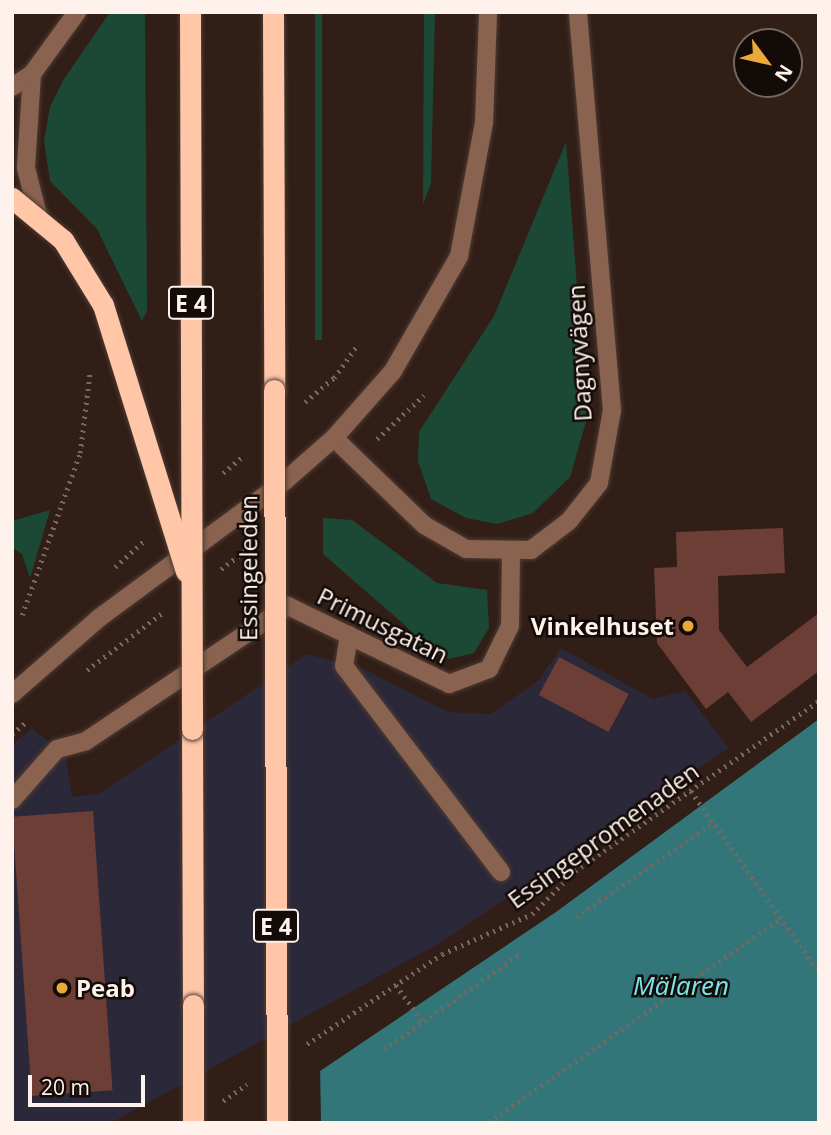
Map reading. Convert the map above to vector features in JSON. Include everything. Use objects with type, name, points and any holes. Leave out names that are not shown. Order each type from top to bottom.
[{"type":"highway","name":"E 4","points":[[190,12],[193,1123]]},
{"type":"highway","name":"Essingeleden","points":[[272,12],[277,1123]]},
{"type":"highway","points":[[12,198],[38,215],[63,240],[103,306],[193,593]]},
{"type":"street","points":[[12,87],[32,74],[77,12]]},
{"type":"street","points":[[12,694],[99,618],[286,481],[334,438],[393,371],[459,256],[484,123],[488,12]]},
{"type":"street","name":"Dagnyvägen","points":[[334,438],[424,525],[466,549],[531,550],[569,522],[599,483],[612,410],[578,12]]},
{"type":"street","points":[[32,74],[26,168],[38,215]]},
{"type":"street","name":"Primusgatan","points":[[12,800],[58,749],[86,741],[288,606],[449,684],[489,669],[510,626],[511,550]]},
{"type":"street","points":[[349,635],[344,666],[501,872]]},
{"type":"path","points":[[22,615],[80,453],[91,361]]},
{"type":"path","name":"Essingepromenaden","points":[[304,1046],[442,954],[532,914],[575,871],[819,701]]},
{"type":"path","points":[[691,791],[819,972]]},
{"type":"path","points":[[576,917],[714,822]]},
{"type":"path","points":[[489,1122],[781,918]]},
{"type":"path","points":[[384,1049],[520,954]]},
{"type":"path","points":[[396,985],[423,1022]]},
{"type":"path","points":[[213,1107],[259,1077]]},
{"type":"shaded area","points":[[561,648],[653,699],[685,691],[729,748],[440,943],[111,1123],[12,1123],[12,745],[32,728],[66,756],[72,797],[100,793],[307,654],[366,670],[448,712],[490,714],[538,681]]},
{"type":"green space","points":[[110,12],[145,12],[147,311],[142,321],[97,229],[50,181],[44,141],[50,107],[64,79]]},
{"type":"green space","points":[[315,12],[322,12],[322,340],[315,340]]},
{"type":"green space","points":[[424,12],[435,12],[431,183],[423,205]]},
{"type":"green space","points":[[566,142],[587,418],[570,477],[533,513],[497,524],[466,518],[431,499],[418,461],[419,432],[494,316]]},
{"type":"green space","points":[[50,510],[30,578],[22,554],[12,547],[12,521]]},
{"type":"green space","points":[[323,518],[352,520],[437,583],[487,590],[489,628],[474,653],[449,659],[421,647],[407,627],[323,554]]},
{"type":"water","name":"Mälaren","points":[[819,719],[819,1123],[243,1123],[556,912]]},
{"type":"pier","points":[[320,1064],[321,1123],[239,1123],[241,1120]]},
{"type":"building","name":"Vinkelhuset","points":[[783,528],[785,573],[718,576],[719,630],[747,667],[819,613],[819,671],[751,722],[728,692],[706,709],[657,643],[654,568],[677,567],[676,532]]},
{"type":"building","points":[[559,657],[629,694],[609,732],[539,695]]},
{"type":"building","name":"Peab","points":[[93,811],[113,1090],[32,1096],[12,817]]},
{"type":"place","name":"Vinkelhuset","points":[[688,626]]},
{"type":"place","name":"Peab","points":[[62,988]]}]
